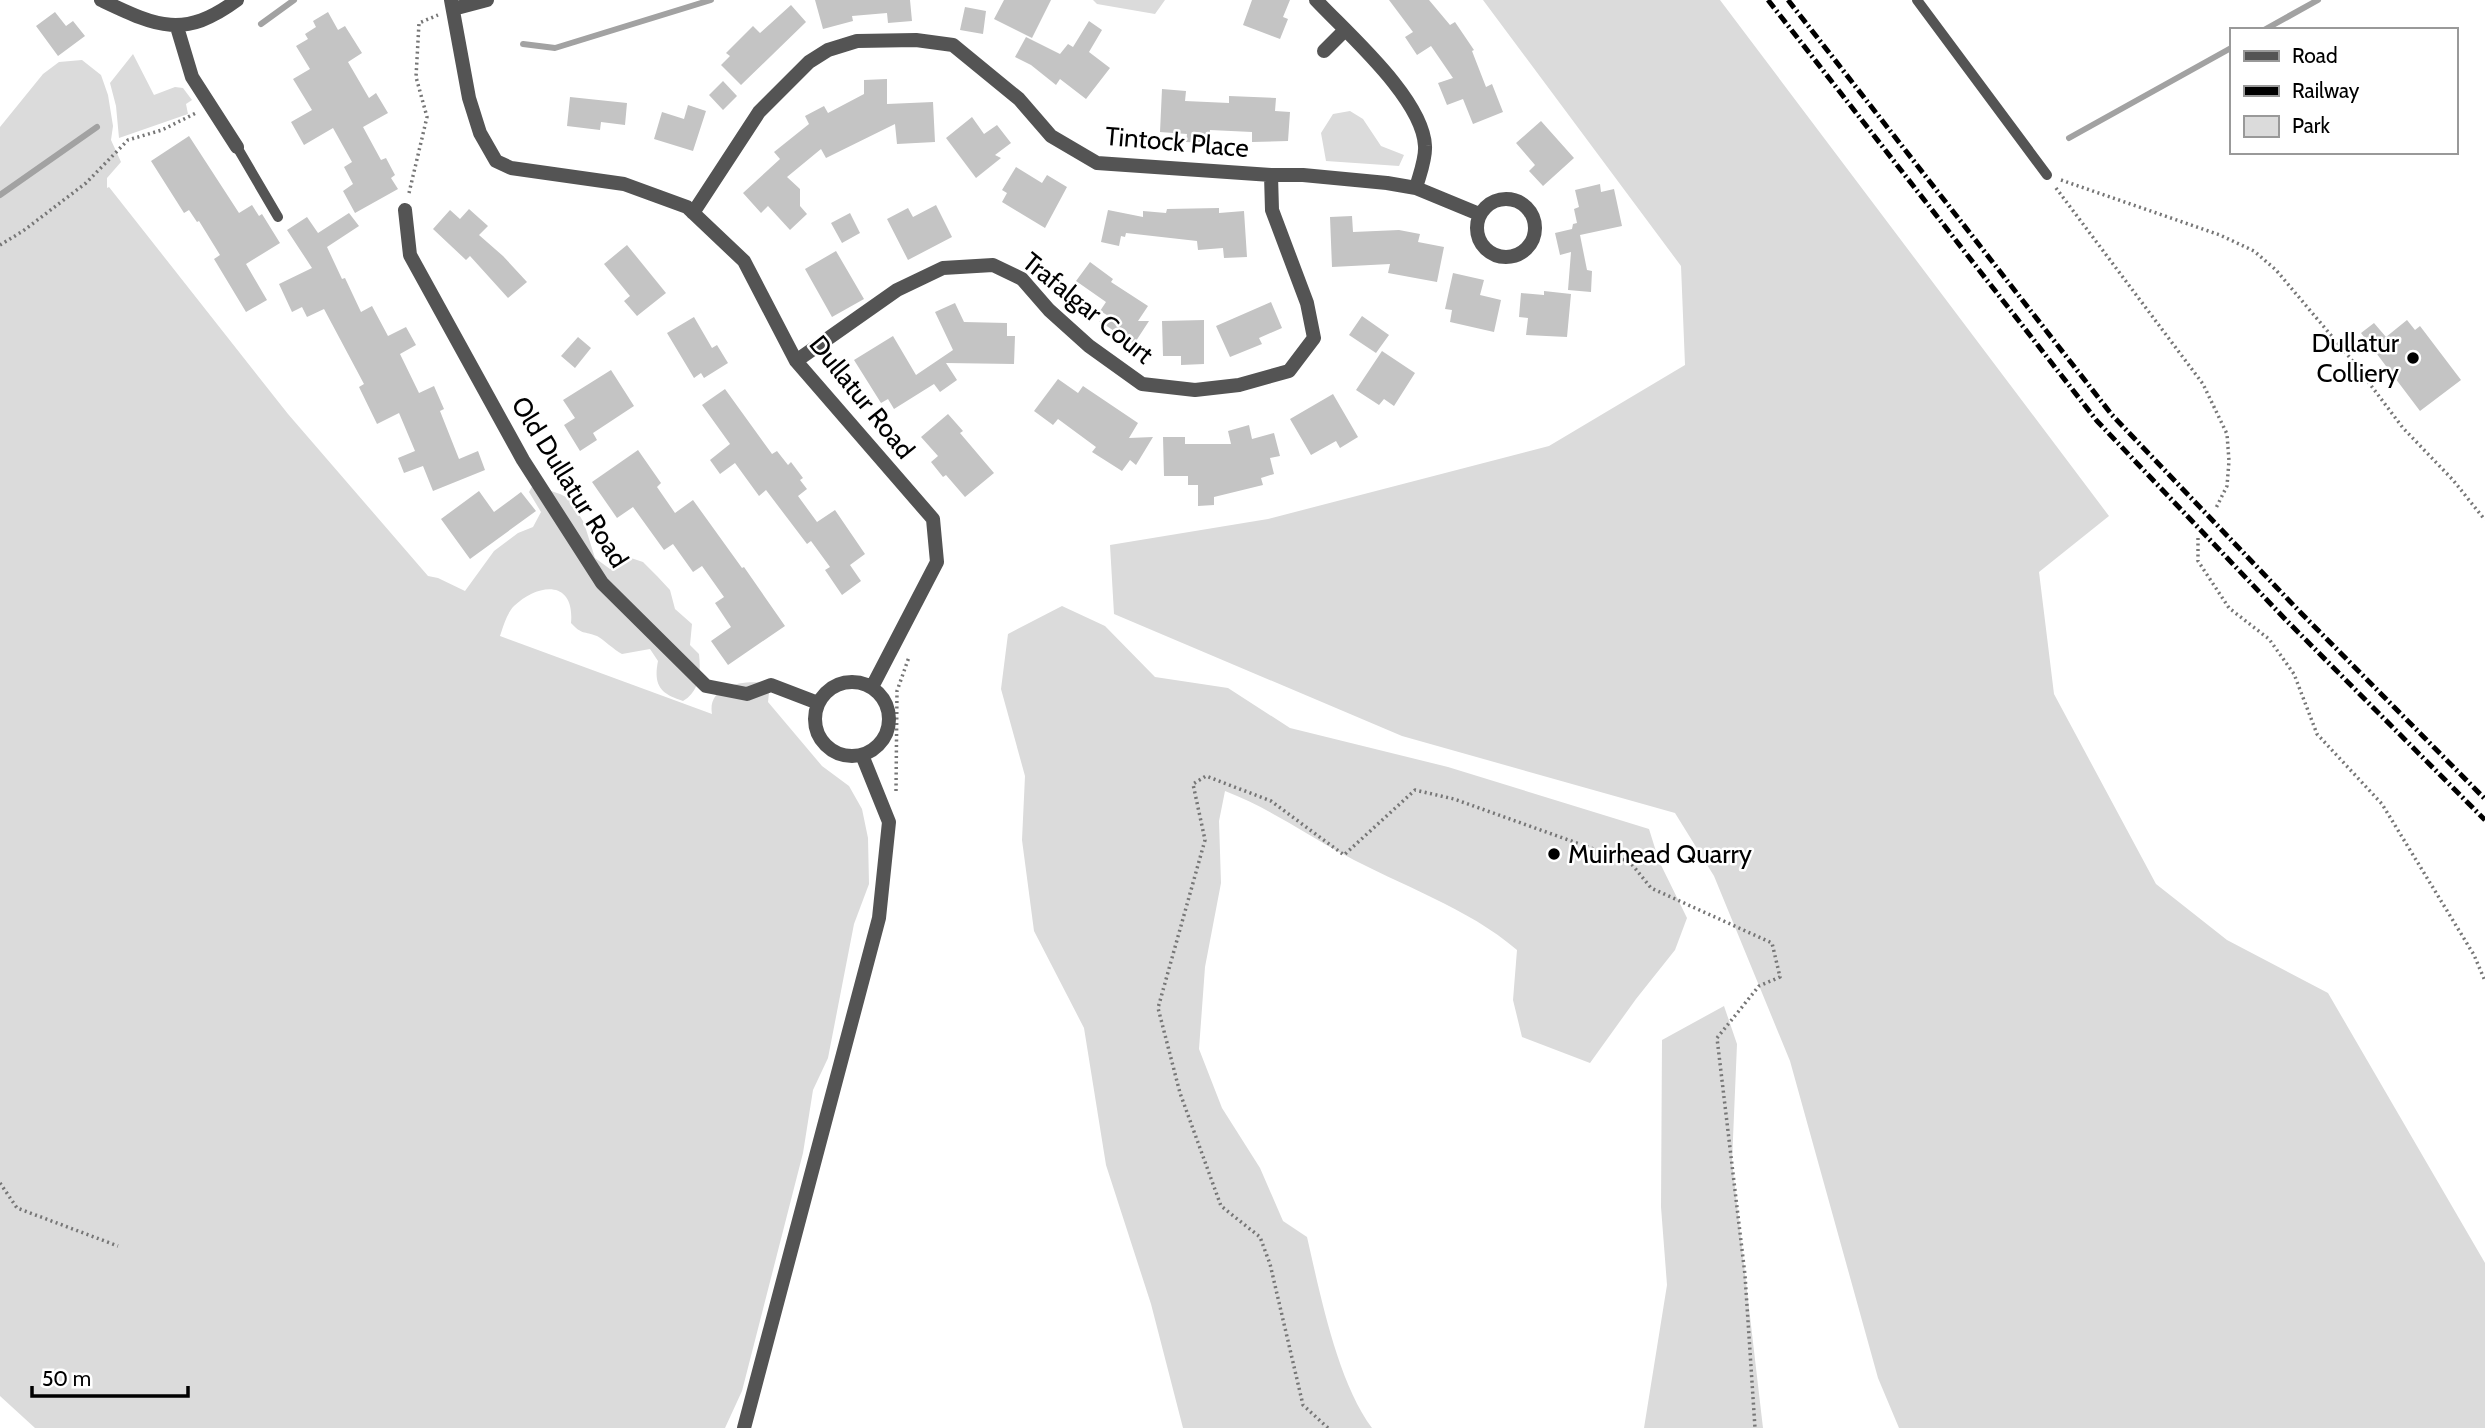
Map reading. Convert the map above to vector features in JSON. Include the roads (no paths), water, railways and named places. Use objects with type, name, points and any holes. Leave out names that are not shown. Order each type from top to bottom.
[{"type":"street","points":[[101,0],[139,18],[177,27],[201,22],[237,0]]},
{"type":"street","points":[[452,4],[486,0]]},
{"type":"street","points":[[1316,0],[1402,91],[1417,117],[1425,146],[1416,188]]},
{"type":"street","name":"Dullatur Road","points":[[452,4],[469,98],[480,133],[496,161],[511,168],[624,184],[687,207],[744,261],[796,361],[933,519],[937,562],[872,687]]},
{"type":"street","points":[[177,27],[192,77],[237,146]]},
{"type":"street","points":[[1324,51],[1345,31]]},
{"type":"street","name":"Tintock Place","points":[[693,213],[759,112],[808,62],[828,50],[857,41],[916,40],[953,45],[977,61],[1019,99],[1051,136],[1097,163],[1303,175],[1416,188],[1479,214]]},
{"type":"street","name":"Trafalgar Court","points":[[796,361],[897,290],[943,268],[993,265],[1022,279],[1049,310],[1089,346],[1142,384],[1195,390],[1238,385],[1289,371],[1314,338],[1307,303],[1272,211],[1270,175]]},
{"type":"street","points":[[1507,198],[1522,203],[1533,216],[1535,233],[1528,248],[1513,256],[1497,256],[1483,246],[1479,239],[1476,231],[1479,214],[1490,202],[1507,198]]},
{"type":"street","name":"Old Dullatur Road","points":[[405,210],[410,255],[523,460],[602,583],[706,686],[747,694],[771,685],[818,703]]},
{"type":"street","points":[[843,682],[858,682],[872,687],[887,707],[889,717],[884,737],[878,745],[862,755],[852,756],[836,752],[825,746],[816,730],[814,720],[818,703],[830,689],[843,682]]},
{"type":"street","points":[[744,1428],[879,918],[889,822],[862,755]]},
{"type":"lane","points":[[1917,0],[2047,175]]},
{"type":"lane","points":[[237,146],[278,217]]},
{"type":"waterway","points":[[261,24],[294,0]]},
{"type":"waterway","points":[[523,44],[555,48],[711,0]]},
{"type":"waterway","points":[[2268,28],[2318,0]]},
{"type":"waterway","points":[[2069,138],[2230,49]]},
{"type":"waterway","points":[[0,195],[97,127]]},
{"type":"railway","points":[[1768,0],[2097,421],[2286,620],[2485,820]]},
{"type":"railway","points":[[1788,0],[2112,415],[2301,613],[2485,799]]},
{"type":"place","name":"Dullatur Colliery","points":[[2413,358]]},
{"type":"place","name":"Muirhead Quarry","points":[[1554,854]]}]
